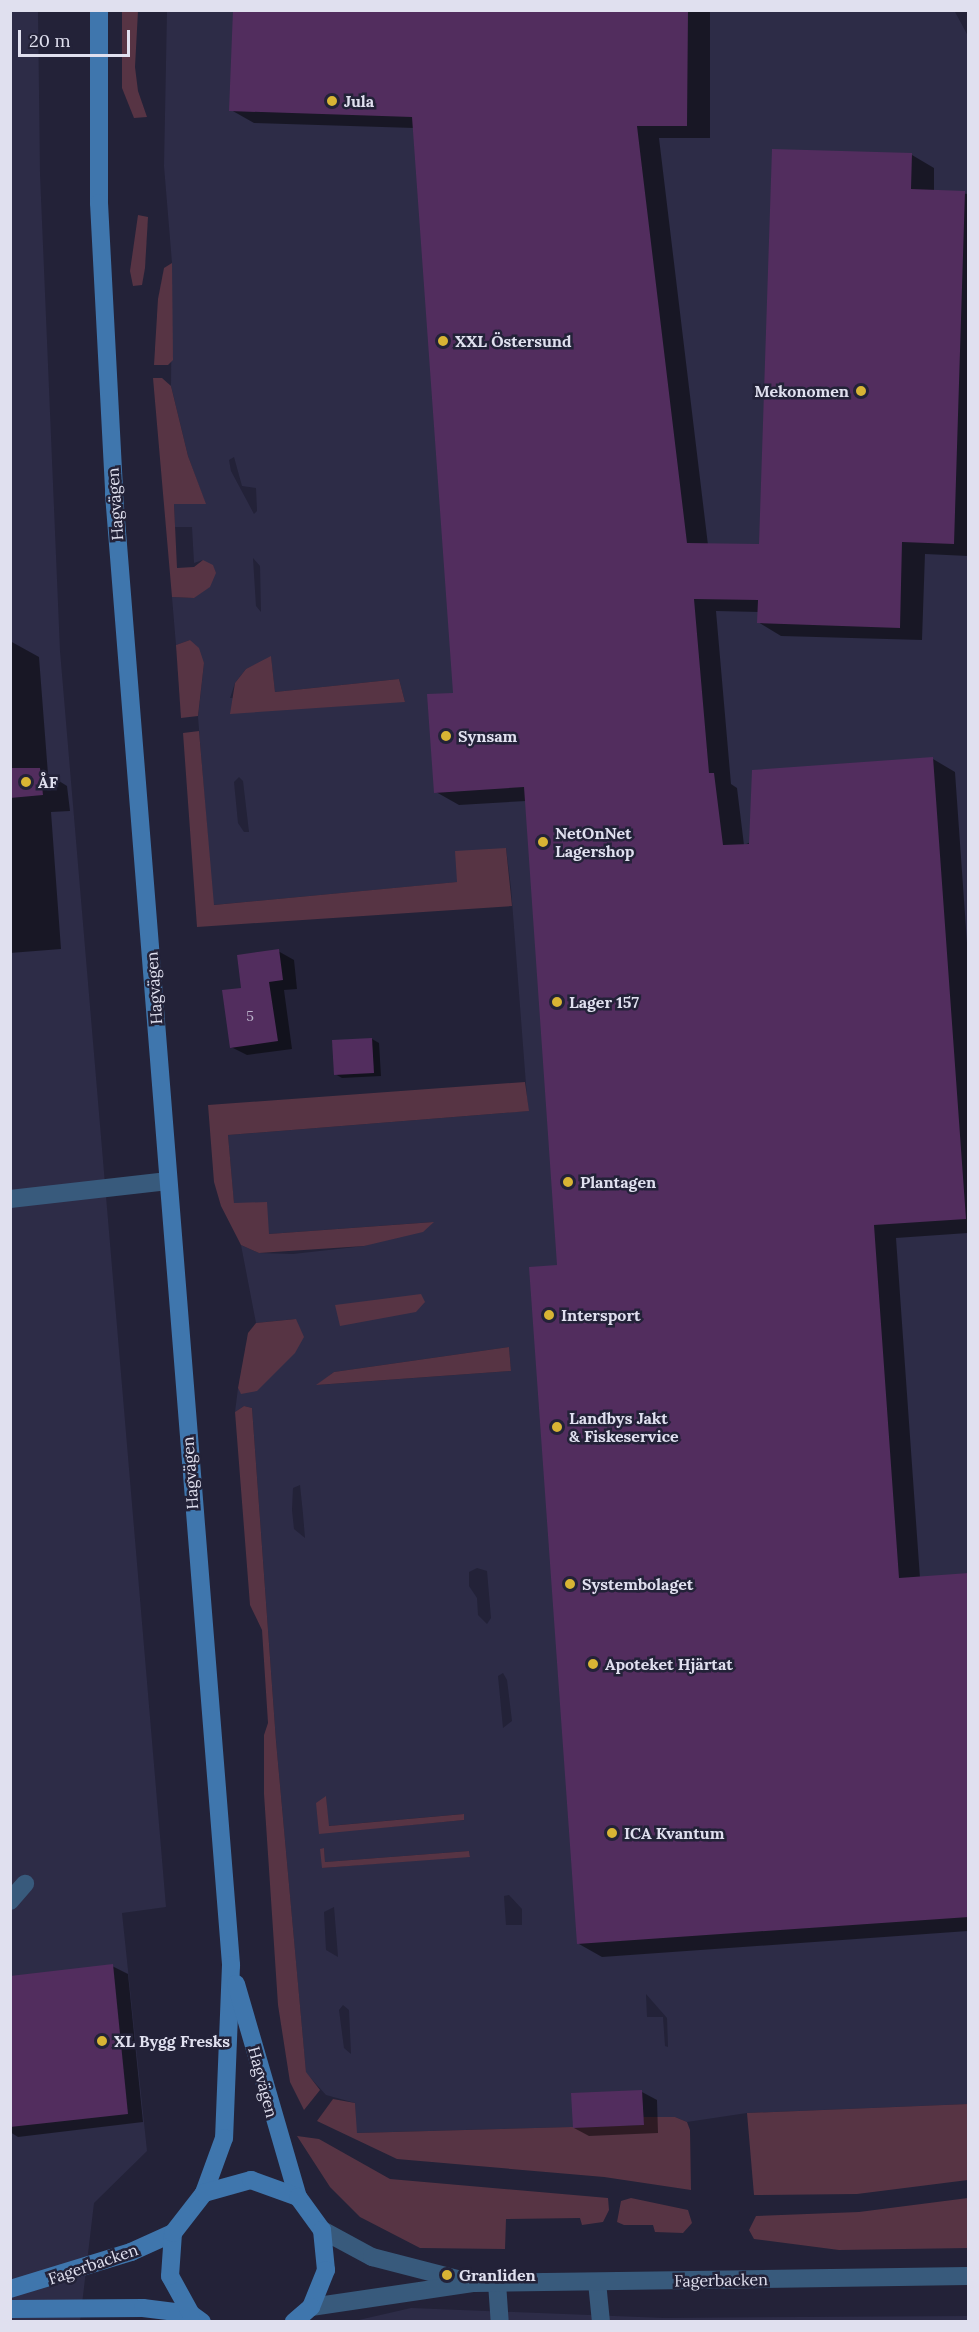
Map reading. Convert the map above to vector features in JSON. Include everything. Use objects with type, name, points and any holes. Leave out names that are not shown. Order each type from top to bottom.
[{"type":"street","name":"Hagvägen","points":[[99,10],[99,203],[114,494],[231,1965],[224,2138],[204,2193],[173,2233]]},
{"type":"street","points":[[10,1199],[168,1180]]},
{"type":"street","points":[[10,1886],[25,1884],[10,1901]]},
{"type":"street","name":"Hagvägen","points":[[231,1965],[298,2198]]},
{"type":"street","points":[[204,2193],[251,2180],[298,2198],[322,2230],[326,2270],[311,2307],[294,2322]]},
{"type":"street","name":"Fagerbacken","points":[[322,2230],[372,2257],[474,2283]]},
{"type":"street","points":[[173,2233],[170,2276],[196,2318]]},
{"type":"street","name":"Fagerbacken","points":[[10,2289],[131,2252],[173,2233]]},
{"type":"street","name":"Fagerbacken","points":[[311,2307],[474,2283],[969,2276]]},
{"type":"street","points":[[597,2282],[601,2322]]},
{"type":"street","points":[[497,2283],[500,2322]]},
{"type":"street","name":"Fagerbacken","points":[[10,2309],[143,2308],[196,2318]]},
{"type":"shaded area","points":[[38,10],[40,174],[60,651],[166,1907],[122,1913],[147,2151],[94,2203],[80,2321],[11,2322],[10,11]]},
{"type":"shaded area","points":[[954,10],[968,36],[968,2104],[747,2113],[687,2122],[675,2117],[644,2125],[356,2133],[355,2103],[326,2095],[306,2073],[276,1741],[252,1408],[244,1406],[235,1412],[238,1388],[241,1393],[295,1319],[256,1323],[241,1245],[259,1253],[293,1254],[364,1246],[433,1222],[269,1234],[234,1204],[228,1135],[528,1111],[506,848],[458,882],[213,905],[198,717],[204,663],[190,640],[176,645],[172,597],[194,598],[203,560],[194,563],[192,527],[175,527],[174,504],[205,503],[188,456],[171,386],[172,263],[164,166],[167,11]],"holes":[[[234,457],[242,486],[256,488],[257,511],[254,514],[231,471],[229,460]],[[253,558],[260,566],[261,612],[256,606]],[[271,657],[275,692],[399,679],[405,702],[230,698],[235,683],[246,669]],[[239,777],[243,781],[249,832],[244,832],[238,823],[234,782]],[[509,1347],[511,1371],[317,1385],[334,1372]],[[300,1485],[305,1538],[294,1529],[293,1488]],[[477,1568],[487,1571],[491,1618],[487,1624],[478,1615],[477,1598],[469,1586],[469,1572]],[[503,1673],[507,1680],[512,1721],[503,1728],[498,1676]],[[326,1797],[328,1826],[463,1814],[464,1820],[319,1833]],[[324,1849],[325,1862],[469,1851],[470,1856],[322,1868]],[[509,1895],[522,1909],[522,1925],[506,1925],[504,1896]],[[334,1907],[338,1957],[326,1950],[324,1912]],[[646,1994],[667,2018],[668,2047],[665,2046],[663,2017],[647,2017]],[[343,2005],[349,2010],[351,2054],[344,2048],[339,2010]]]},
{"type":"shaded area","points":[[122,11],[138,11],[135,67],[138,91],[147,117],[134,118],[122,88]]},
{"type":"shaded area","points":[[138,215],[148,217],[145,268],[142,285],[133,286],[130,271]]},
{"type":"shaded area","points":[[172,263],[173,360],[168,365],[154,365],[158,299],[164,268]]},
{"type":"shaded area","points":[[153,378],[162,378],[171,386],[188,456],[206,504],[174,504],[177,568],[194,567],[203,560],[213,565],[216,573],[210,587],[194,598],[172,597]]},
{"type":"shaded area","points":[[190,640],[199,648],[204,663],[198,716],[181,718],[176,645]]},
{"type":"shaded area","points":[[271,656],[275,692],[399,679],[405,702],[230,714],[235,683],[246,669]]},
{"type":"shaded area","points":[[199,731],[214,905],[457,882],[455,851],[506,848],[512,906],[197,927],[183,733]]},
{"type":"shaded area","points":[[525,1082],[529,1111],[228,1135],[234,1203],[267,1202],[269,1234],[434,1222],[423,1232],[364,1246],[259,1253],[241,1245],[221,1206],[214,1182],[208,1105]]},
{"type":"shaded area","points":[[421,1294],[425,1302],[416,1312],[340,1326],[335,1305]]},
{"type":"shaded area","points":[[296,1319],[304,1337],[295,1353],[257,1391],[241,1394],[238,1388],[248,1333],[256,1323]]},
{"type":"shaded area","points":[[509,1347],[511,1371],[316,1385],[334,1372]]},
{"type":"shaded area","points":[[244,1406],[252,1408],[276,1741],[306,2072],[320,2090],[304,2110],[290,2082],[278,2005],[264,1794],[264,1735],[268,1723],[262,1630],[250,1605],[235,1412]]},
{"type":"shaded area","points":[[326,1796],[329,1826],[464,1814],[464,1820],[319,1834],[316,1803]]},
{"type":"shaded area","points":[[324,1848],[325,1862],[469,1851],[470,1857],[322,1868],[320,1849]]},
{"type":"shaded area","points":[[333,2099],[355,2103],[357,2133],[644,2125],[643,2117],[675,2117],[687,2122],[690,2130],[691,2190],[604,2177],[397,2159],[317,2121]]},
{"type":"shaded area","points":[[968,2104],[968,2180],[857,2194],[754,2195],[747,2113]]},
{"type":"shaded area","points":[[297,2136],[319,2139],[390,2179],[608,2198],[609,2210],[603,2222],[582,2225],[580,2218],[506,2219],[505,2249],[420,2248],[360,2217],[330,2187]]},
{"type":"shaded area","points":[[631,2198],[688,2210],[692,2223],[683,2233],[655,2232],[653,2225],[624,2225],[617,2222],[621,2201]]},
{"type":"shaded area","points":[[968,2198],[968,2248],[839,2250],[754,2239],[749,2230],[756,2216],[859,2212]]},
{"type":"shaded area","points":[[411,2308],[664,2318],[968,2316],[968,2322],[350,2322]]},
{"type":"building","points":[[233,10],[688,10],[687,126],[637,126],[687,543],[759,544],[772,149],[912,153],[911,189],[965,191],[954,544],[902,542],[900,628],[757,623],[758,600],[694,599],[709,773],[714,773],[723,845],[749,844],[752,770],[933,757],[966,1219],[874,1225],[899,1578],[969,1573],[969,1917],[577,1944],[529,1267],[557,1265],[524,787],[434,793],[427,694],[453,693],[412,117],[229,111]]},
{"type":"building","points":[[10,768],[40,768],[43,795],[10,798]]},
{"type":"building","points":[[279,949],[283,980],[269,982],[278,1041],[230,1048],[222,990],[241,988],[237,955]]},
{"type":"building","points":[[372,1038],[374,1073],[334,1075],[332,1040]]},
{"type":"building","points":[[113,1964],[128,2114],[10,2127],[10,1976]]},
{"type":"building","points":[[642,2090],[644,2125],[573,2128],[571,2093]]},
{"type":"place","name":"Jula","points":[[332,101]]},
{"type":"place","name":"XXL Östersund","points":[[443,341]]},
{"type":"place","name":"Mekonomen","points":[[861,391]]},
{"type":"place","name":"Synsam","points":[[446,736]]},
{"type":"place","name":"ÅF","points":[[26,782]]},
{"type":"place","name":"NetOnNet Lagershop","points":[[543,842]]},
{"type":"place","name":"Lager 157","points":[[557,1002]]},
{"type":"place","name":"Plantagen","points":[[568,1182]]},
{"type":"place","name":"Intersport","points":[[549,1315]]},
{"type":"place","name":"Landbys Jakt & Fiskeservice","points":[[557,1427]]},
{"type":"place","name":"Systembolaget","points":[[570,1584]]},
{"type":"place","name":"Apoteket Hjärtat","points":[[593,1664]]},
{"type":"place","name":"ICA Kvantum","points":[[612,1833]]},
{"type":"place","name":"XL Bygg Fresks","points":[[102,2041]]},
{"type":"place","name":"Granliden","points":[[447,2275]]}]
